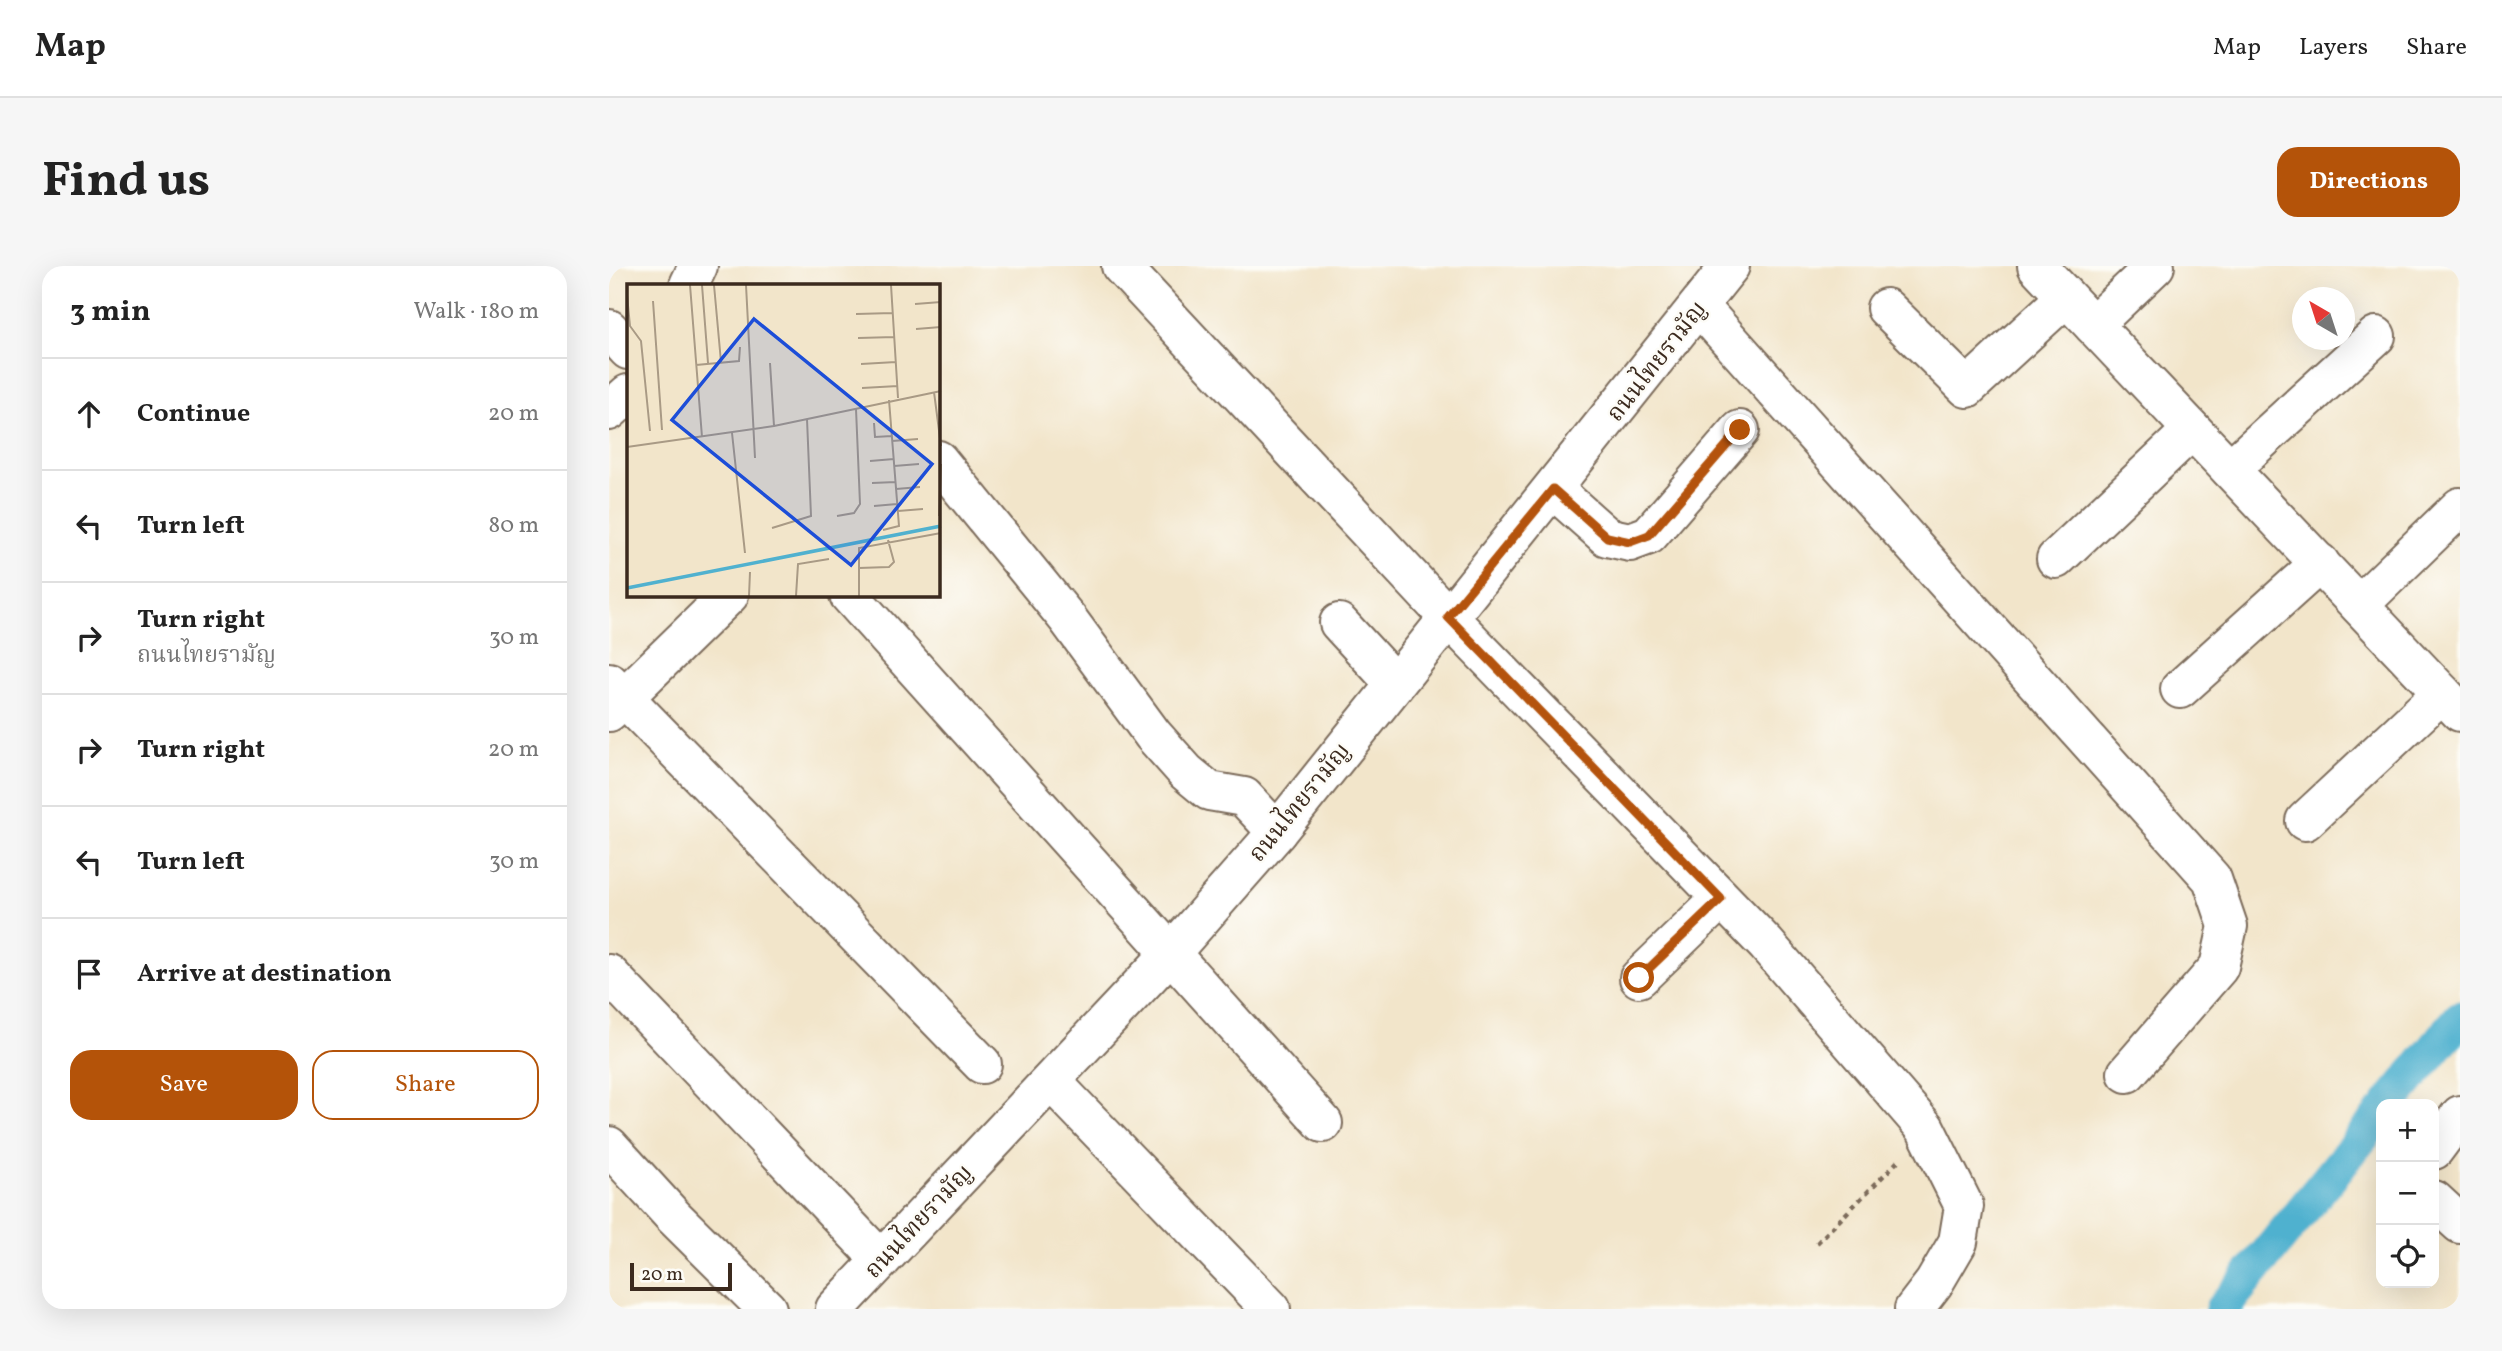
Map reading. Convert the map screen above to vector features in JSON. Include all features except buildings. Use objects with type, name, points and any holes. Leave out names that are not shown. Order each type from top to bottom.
[{"type":"street","points":[[689,284],[698,266]]},
{"type":"street","points":[[1121,266],[1448,617],[1766,944],[1925,1128],[1964,1206],[1958,1242],[1934,1283],[1914,1309]]},
{"type":"street","name":"ถนนไทยรามัญ","points":[[835,1309],[1170,954],[1277,832],[1700,307],[1730,266]]},
{"type":"street","points":[[2037,266],[2451,702],[2305,821]]},
{"type":"street","points":[[2093,325],[2155,266]]},
{"type":"street","points":[[1886,308],[1967,388],[2066,297]]},
{"type":"street","points":[[1700,307],[2212,879],[2228,926],[2219,967],[2127,1073]]},
{"type":"street","points":[[609,330],[627,349]]},
{"type":"street","points":[[2230,469],[2376,336]]},
{"type":"street","points":[[609,411],[627,395]]},
{"type":"street","points":[[1553,489],[1607,537],[1630,542],[1649,535],[1740,430]]},
{"type":"street","points":[[2056,559],[2192,430]]},
{"type":"street","points":[[940,462],[1066,618],[1153,735],[1186,772],[1209,791],[1244,797],[1277,832]]},
{"type":"street","points":[[2359,605],[2460,507]]},
{"type":"street","points":[[2180,689],[2320,563]]},
{"type":"street","points":[[727,597],[614,697],[982,1064]]},
{"type":"street","points":[[851,597],[1323,1123]]},
{"type":"street","points":[[1339,623],[1395,684]]},
{"type":"street","points":[[1639,978],[1721,899]]},
{"type":"street","points":[[609,974],[881,1260]]},
{"type":"street","points":[[1051,1081],[1271,1309]]},
{"type":"street","points":[[2439,1143],[2460,1115]]},
{"type":"street","points":[[609,1146],[673,1216],[767,1309]]},
{"type":"street","points":[[2439,1204],[2460,1224]]},
{"type":"path","points":[[1817,1243],[1897,1163],[1925,1128]]},
{"type":"waterway","points":[[2393,1099],[2460,1018]]},
{"type":"waterway","points":[[2222,1309],[2376,1120]]},
{"type":"route","points":[[1639,978],[1721,899],[1448,617],[1553,489],[1607,537],[1630,542],[1649,535],[1740,430]]}]
